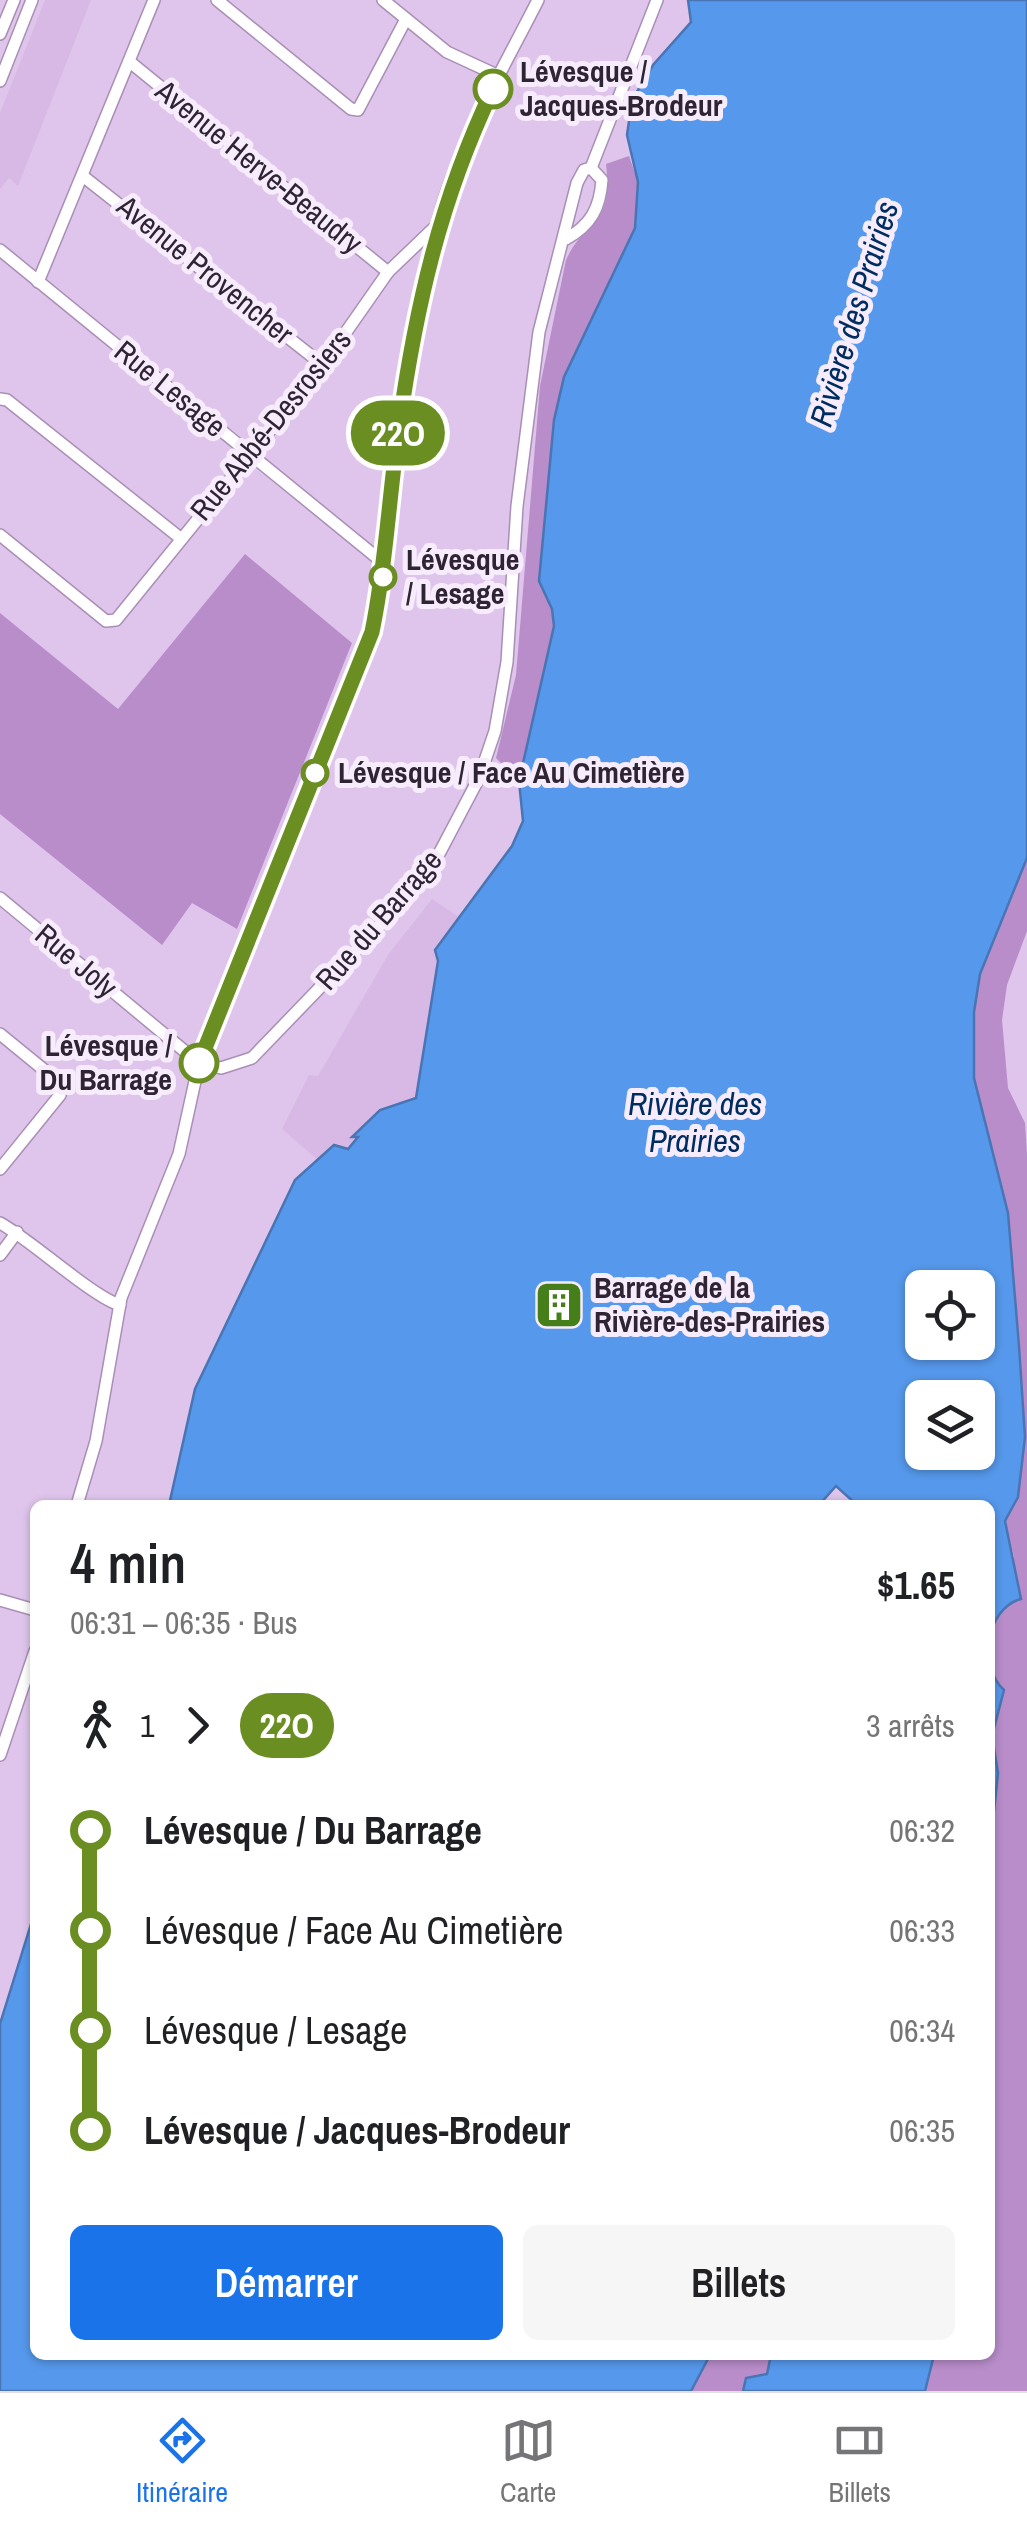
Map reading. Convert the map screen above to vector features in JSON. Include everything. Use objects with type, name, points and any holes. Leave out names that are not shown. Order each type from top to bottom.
[{"type":"street","points":[[0,34],[14,0]]},
{"type":"street","points":[[0,80],[32,0]]},
{"type":"street","points":[[38,282],[154,0]]},
{"type":"street","points":[[217,0],[350,109],[358,110],[406,19]]},
{"type":"street","points":[[383,0],[446,52],[499,76]]},
{"type":"street","points":[[78,1500],[96,1440],[120,1304],[179,1154],[199,1063],[372,632],[386,566],[399,428],[436,226],[464,148],[538,0]]},
{"type":"street","name":"Rue du Barrage","points":[[591,168],[656,0]]},
{"type":"street","name":"Avenue Herve-Beaudry","points":[[130,62],[388,272]]},
{"type":"street","name":"Rue du Barrage","points":[[566,239],[584,229],[600,204],[602,180],[591,168]]},
{"type":"street","name":"Rue du Barrage","points":[[199,1063],[221,1068],[252,1058],[363,947],[440,852],[479,778],[495,731],[508,662],[518,506],[540,332],[577,183],[584,170],[591,168]]},
{"type":"street","name":"Avenue Provencher","points":[[84,177],[107,191],[323,366]]},
{"type":"street","name":"Rue Abbé-Desrosiers","points":[[0,536],[106,621],[116,620],[323,366],[388,272],[436,226]]},
{"type":"street","name":"Rue Lesage","points":[[0,250],[386,566]]},
{"type":"street","points":[[0,399],[7,400],[180,538]]},
{"type":"street","name":"Rue Joly","points":[[0,898],[199,1063]]},
{"type":"street","points":[[0,1034],[49,1074],[60,1095],[0,1169]]},
{"type":"street","points":[[0,1222],[107,1300],[120,1304]]},
{"type":"street","points":[[0,1255],[17,1232]]},
{"type":"street","points":[[0,1600],[30,1609]]},
{"type":"street","points":[[0,1755],[30,1666]]},
{"type":"shaded area","points":[[45,0],[91,0],[18,186],[9,178],[0,189],[0,113]]},
{"type":"shaded area","points":[[629,156],[638,182],[635,228],[564,377],[554,420],[539,581],[552,609],[554,626],[519,781],[496,758],[516,675],[540,386],[566,260],[602,211],[606,200],[606,164]]},
{"type":"shaded area","points":[[245,554],[352,643],[237,929],[192,903],[162,945],[0,814],[0,613],[118,709]]},
{"type":"shaded area","points":[[1027,858],[1027,931],[1007,985],[1002,1020],[1008,1088],[1025,1123],[1027,1155],[1027,2391],[917,2391],[928,2378],[933,2360],[995,2360],[995,1725],[1004,1691],[995,1677],[995,1627],[1010,1602],[1014,1557],[1005,1521],[1018,1497],[1025,1437],[1008,1213],[974,1078],[974,1012],[980,974]]},
{"type":"shaded area","points":[[432,899],[459,917],[435,950],[438,961],[416,1098],[390,1111],[348,1149],[334,1145],[319,1161],[282,1129],[309,1075],[318,1076],[388,955]]},
{"type":"shaded area","points":[[707,2360],[773,2360],[767,2374],[746,2378],[743,2391],[691,2391]]},
{"type":"water","name":"Rivière des Prairies","points":[[688,0],[1027,0],[1027,858],[980,974],[974,1012],[974,1078],[1008,1213],[1025,1437],[1018,1497],[1005,1521],[1021,1599],[1009,1605],[995,1623],[995,1500],[851,1500],[836,1486],[823,1500],[170,1500],[195,1389],[295,1180],[334,1145],[348,1149],[358,1137],[352,1137],[380,1110],[416,1098],[438,961],[435,950],[512,846],[523,821],[519,781],[554,626],[552,609],[539,581],[554,420],[564,377],[635,228],[638,182],[627,135],[632,100],[653,65],[691,22]]},
{"type":"water","points":[[995,1677],[1004,1690],[995,1724]]},
{"type":"water","points":[[995,1754],[998,1773],[995,1802]]},
{"type":"water","points":[[30,1927],[30,2360],[707,2360],[691,2391],[0,2391],[0,2024]]},
{"type":"water","points":[[770,2360],[933,2360],[925,2391],[743,2391],[746,2378],[767,2374]]},
{"type":"bus line","name":"22O","points":[[199,1063],[372,632],[386,566],[399,428],[436,226],[464,148],[493,89]]},
{"type":"place","name":"Lévesque / Jacques-Brodeur","points":[[493,89]]},
{"type":"place","name":"Lévesque / Lesage","points":[[383,577]]},
{"type":"place","name":"Lévesque / Face Au Cimetière","points":[[315,773]]},
{"type":"place","name":"Lévesque / Du Barrage","points":[[199,1063]]},
{"type":"place","name":"Barrage de la Rivière-des-Prairies","points":[[559,1305]]}]
